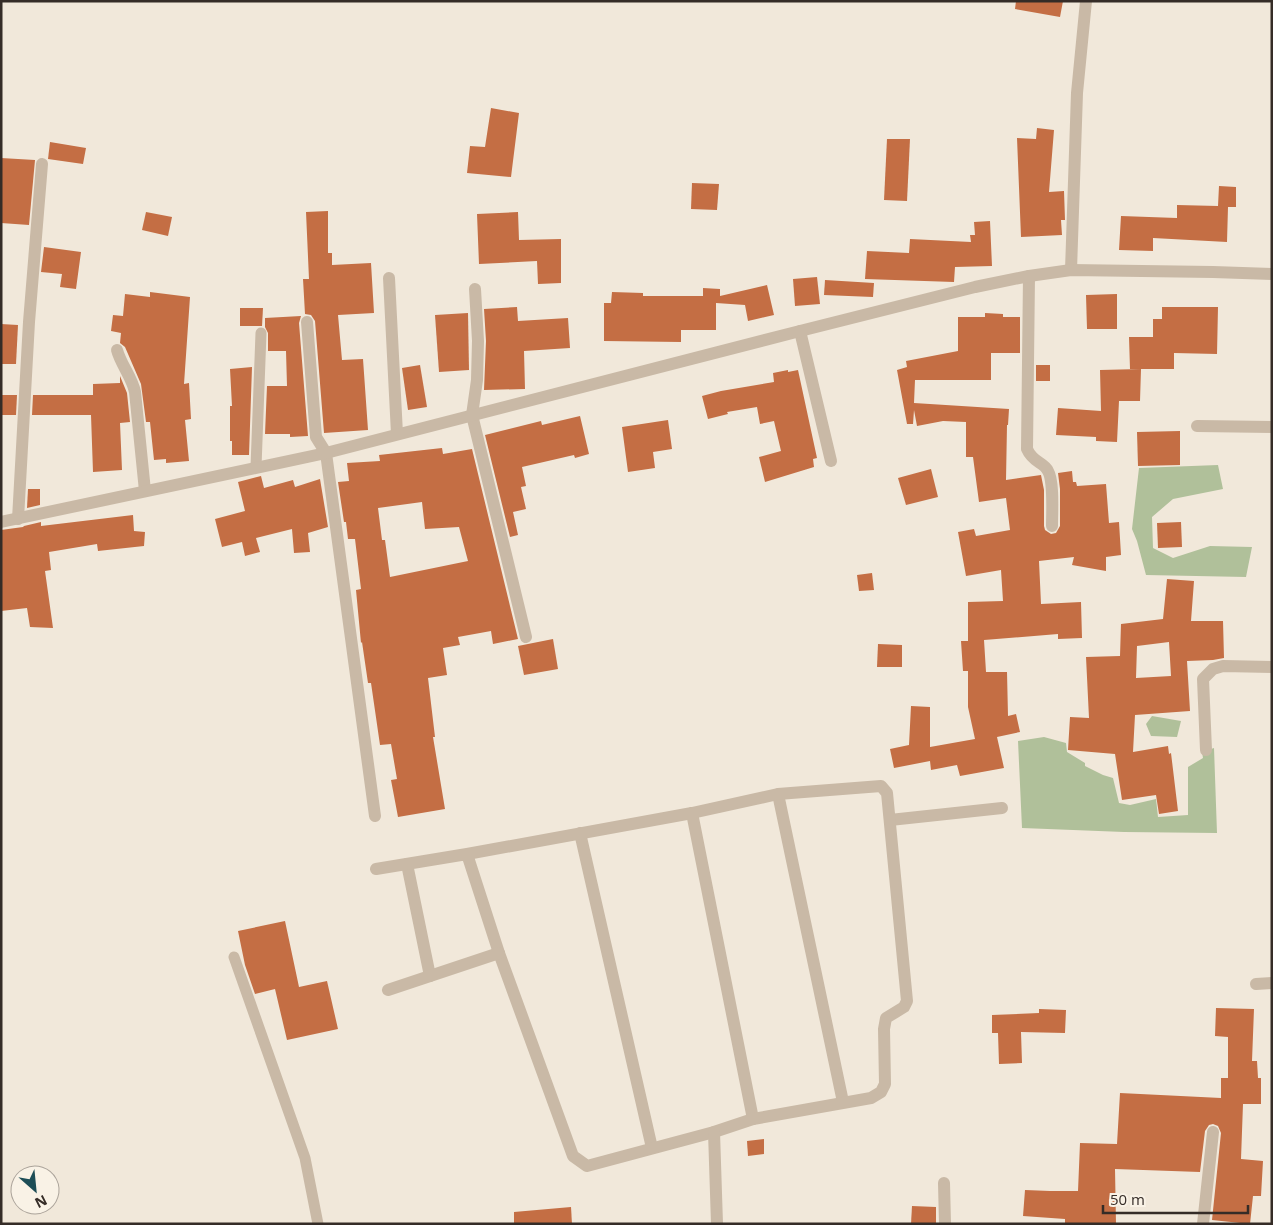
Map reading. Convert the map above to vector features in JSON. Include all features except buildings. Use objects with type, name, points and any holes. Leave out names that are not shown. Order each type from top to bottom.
[{"type":"street","points":[[1071,270],[1077,94],[1086,1]]},
{"type":"street","points":[[18,519],[29,322],[42,164]]},
{"type":"street","points":[[1,522],[326,452],[975,287],[1029,276],[1071,270],[1272,274]]},
{"type":"street","points":[[1029,276],[1027,449],[1031,458],[1048,469],[1051,478],[1052,526]]},
{"type":"street","points":[[389,278],[397,434]]},
{"type":"street","points":[[474,289],[478,341],[477,380],[472,415],[526,637]]},
{"type":"street","points":[[307,322],[316,437],[326,452],[375,816]]},
{"type":"street","points":[[800,331],[831,462]]},
{"type":"street","points":[[117,350],[120,361],[133,384],[135,392],[145,491]]},
{"type":"street","points":[[1198,426],[1272,426]]},
{"type":"street","points":[[1206,750],[1202,679],[1213,669],[1223,666],[1272,667]]},
{"type":"street","points":[[376,869],[692,813],[778,794],[881,786],[887,793],[907,1000],[904,1006],[886,1018],[884,1029],[885,1084],[881,1092],[871,1098],[753,1119],[714,1132],[588,1166],[573,1156],[499,953],[467,854]]},
{"type":"street","points":[[778,794],[843,1102]]},
{"type":"street","points":[[890,820],[1002,808]]},
{"type":"street","points":[[692,813],[753,1119]]},
{"type":"street","points":[[580,833],[652,1148]]},
{"type":"street","points":[[407,864],[430,976]]},
{"type":"street","points":[[388,990],[499,953]]},
{"type":"street","points":[[1256,984],[1272,983]]},
{"type":"street","points":[[714,1132],[717,1224]]},
{"type":"street","points":[[1203,1224],[1213,1132]]},
{"type":"street","points":[[944,1183],[945,1224]]},
{"type":"lane","points":[[256,467],[261,332]]},
{"type":"lane","points":[[234,957],[305,1158],[318,1224]]},
{"type":"green space","points":[[1218,465],[1223,489],[1173,499],[1152,517],[1153,548],[1173,558],[1210,546],[1252,547],[1246,577],[1146,575],[1132,529],[1139,468]]},
{"type":"green space","points":[[1152,716],[1181,721],[1177,737],[1151,736],[1146,724]]},
{"type":"green space","points":[[1044,737],[1066,743],[1067,752],[1085,763],[1085,766],[1113,778],[1119,803],[1130,805],[1156,799],[1158,817],[1188,815],[1188,767],[1203,758],[1202,752],[1214,748],[1217,833],[1022,828],[1018,741]]}]
